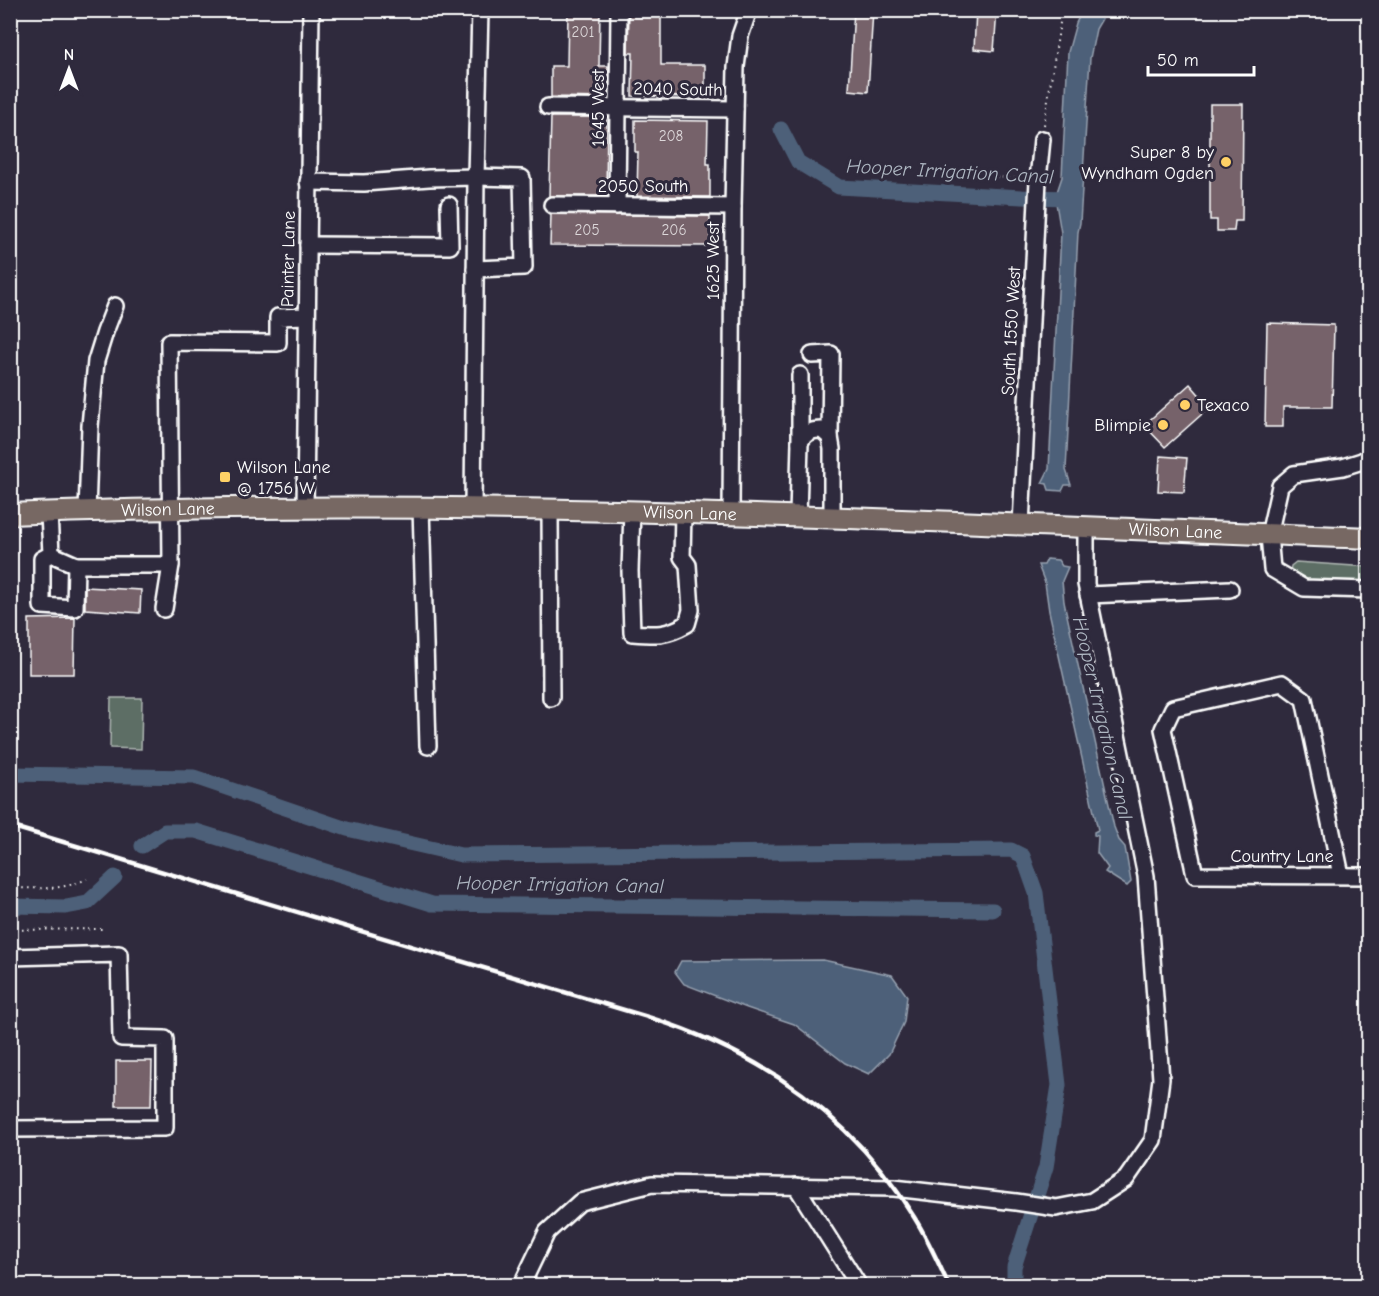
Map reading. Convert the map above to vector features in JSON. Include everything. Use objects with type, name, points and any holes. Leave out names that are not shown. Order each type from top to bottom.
[{"type":"main road","name":"Wilson Lane","points":[[10,514],[421,507],[632,510],[1368,538]]},
{"type":"street","name":"Painter Lane","points":[[305,508],[311,10]]},
{"type":"street","points":[[473,508],[480,10]]},
{"type":"street","name":"1645 West","points":[[617,206],[619,10]]},
{"type":"street","name":"1625 West","points":[[731,514],[736,67],[740,36],[749,10]]},
{"type":"street","name":"2040 South","points":[[548,107],[735,109]]},
{"type":"street","name":"South 1550 West","points":[[1021,525],[1042,139]]},
{"type":"street","points":[[308,182],[364,183],[429,178],[522,178],[524,267],[475,269]]},
{"type":"street","points":[[308,245],[450,246],[449,205]]},
{"type":"street","name":"2050 South","points":[[552,205],[733,207]]},
{"type":"street","points":[[87,512],[90,426],[96,361],[115,306]]},
{"type":"street","points":[[164,609],[171,565],[169,342],[278,343],[278,317],[307,316]]},
{"type":"street","points":[[812,355],[831,354],[832,517]]},
{"type":"street","points":[[798,516],[800,375]]},
{"type":"street","points":[[800,442],[806,433],[813,430],[822,430],[830,437]]},
{"type":"street","points":[[1368,457],[1342,467],[1294,474],[1280,486],[1269,534],[1272,569],[1304,588],[1368,590]]},
{"type":"street","points":[[421,507],[428,746]]},
{"type":"street","points":[[550,509],[551,698]]},
{"type":"street","points":[[632,510],[630,571],[632,633],[648,634],[671,633],[687,624],[691,610],[688,565],[682,557],[684,512]]},
{"type":"street","points":[[49,513],[51,554]]},
{"type":"street","points":[[521,1286],[547,1232],[580,1202],[652,1184],[894,1188],[1056,1208],[1092,1201],[1126,1179],[1154,1140],[1161,1079],[1146,876],[1086,584],[1086,528]]},
{"type":"street","points":[[51,554],[76,565],[171,565]]},
{"type":"street","points":[[51,554],[42,559],[42,606],[75,608],[76,565]]},
{"type":"street","points":[[1089,595],[1230,589]]},
{"type":"street","name":"Country Lane","points":[[1341,876],[1304,699],[1282,683],[1173,708],[1163,729],[1195,874],[1341,876],[1368,876]]},
{"type":"street","points":[[10,957],[119,954],[121,1038],[165,1039],[165,1128],[10,1129]]},
{"type":"street","points":[[796,1186],[859,1286]]},
{"type":"path","points":[[1042,139],[1062,10]]},
{"type":"path","points":[[996,177],[1038,180]]},
{"type":"path","points":[[10,888],[53,889],[72,886],[87,879]]},
{"type":"path","points":[[10,930],[102,929]]},
{"type":"green space","points":[[1296,562],[1368,567],[1368,589],[1313,586],[1290,572],[1291,566]]},
{"type":"green space","points":[[111,698],[142,698],[141,749],[110,748]]},
{"type":"water","points":[[1082,11],[1108,11],[1096,29],[1090,58],[1078,232],[1066,470],[1071,485],[1065,485],[1062,491],[1049,490],[1047,484],[1042,483],[1049,469],[1061,233],[1056,203],[1062,177],[1068,52],[1076,23]]},
{"type":"water","points":[[1047,559],[1058,560],[1062,566],[1068,567],[1062,581],[1064,602],[1114,827],[1119,840],[1125,847],[1131,882],[1127,886],[1105,872],[1108,868],[1097,853],[1098,836],[1094,835],[1094,832],[1098,830],[1049,611],[1045,583],[1038,565],[1044,565]]},
{"type":"water","points":[[823,960],[892,975],[907,996],[904,1022],[889,1054],[869,1074],[845,1063],[794,1024],[684,984],[675,972],[681,961]]},
{"type":"building","points":[[568,10],[600,10],[599,66],[608,66],[608,98],[551,97],[551,66],[567,66]]},
{"type":"building","points":[[854,10],[873,10],[868,92],[849,90]]},
{"type":"building","points":[[976,10],[997,10],[994,51],[974,49]]},
{"type":"building","points":[[629,11],[661,11],[661,65],[705,65],[705,97],[632,96],[633,53],[628,53]]},
{"type":"building","name":"Super 8 by Wyndham Ogden","points":[[1210,104],[1243,104],[1242,221],[1235,221],[1234,231],[1217,231],[1217,220],[1210,220]]},
{"type":"building","points":[[551,117],[607,117],[606,196],[549,196]]},
{"type":"building","points":[[635,120],[708,121],[707,164],[710,164],[710,197],[637,196],[638,152],[635,152]]},
{"type":"building","points":[[551,214],[710,216],[710,246],[550,245]]},
{"type":"building","points":[[1267,323],[1334,325],[1332,407],[1283,407],[1283,427],[1265,427]]},
{"type":"building","points":[[1190,384],[1210,407],[1165,447],[1144,425]]},
{"type":"building","points":[[1160,456],[1187,458],[1184,492],[1158,491]]},
{"type":"building","points":[[85,587],[141,590],[140,613],[85,609]]},
{"type":"building","points":[[75,618],[74,674],[29,674],[29,619]]},
{"type":"building","points":[[116,1061],[152,1061],[151,1106],[116,1106]]},
{"type":"waterway","name":"Hooper Irrigation Canal","points":[[781,129],[798,162],[839,187],[1073,198]]},
{"type":"waterway","points":[[10,774],[194,777],[347,829],[461,855],[1011,850],[1023,856],[1036,893],[1059,1085],[1046,1167],[1014,1267],[1014,1286]]},
{"type":"waterway","name":"Hooper Irrigation Canal","points":[[142,846],[165,831],[196,831],[432,904],[993,910]]},
{"type":"waterway","name":"Hooper Irrigation Canal","points":[[10,906],[66,907],[87,903],[115,877]]},
{"type":"railway","points":[[10,826],[651,1018],[691,1032],[730,1050],[801,1093],[833,1119],[863,1149],[890,1181],[914,1217],[949,1286]]},
{"type":"place","name":"Super 8 by Wyndham Ogden","points":[[1226,162]]},
{"type":"place","name":"Texaco","points":[[1185,405]]},
{"type":"place","name":"Blimpie","points":[[1163,425]]},
{"type":"place","name":"Wilson Lane @ 1756 W","points":[[225,477]]}]
